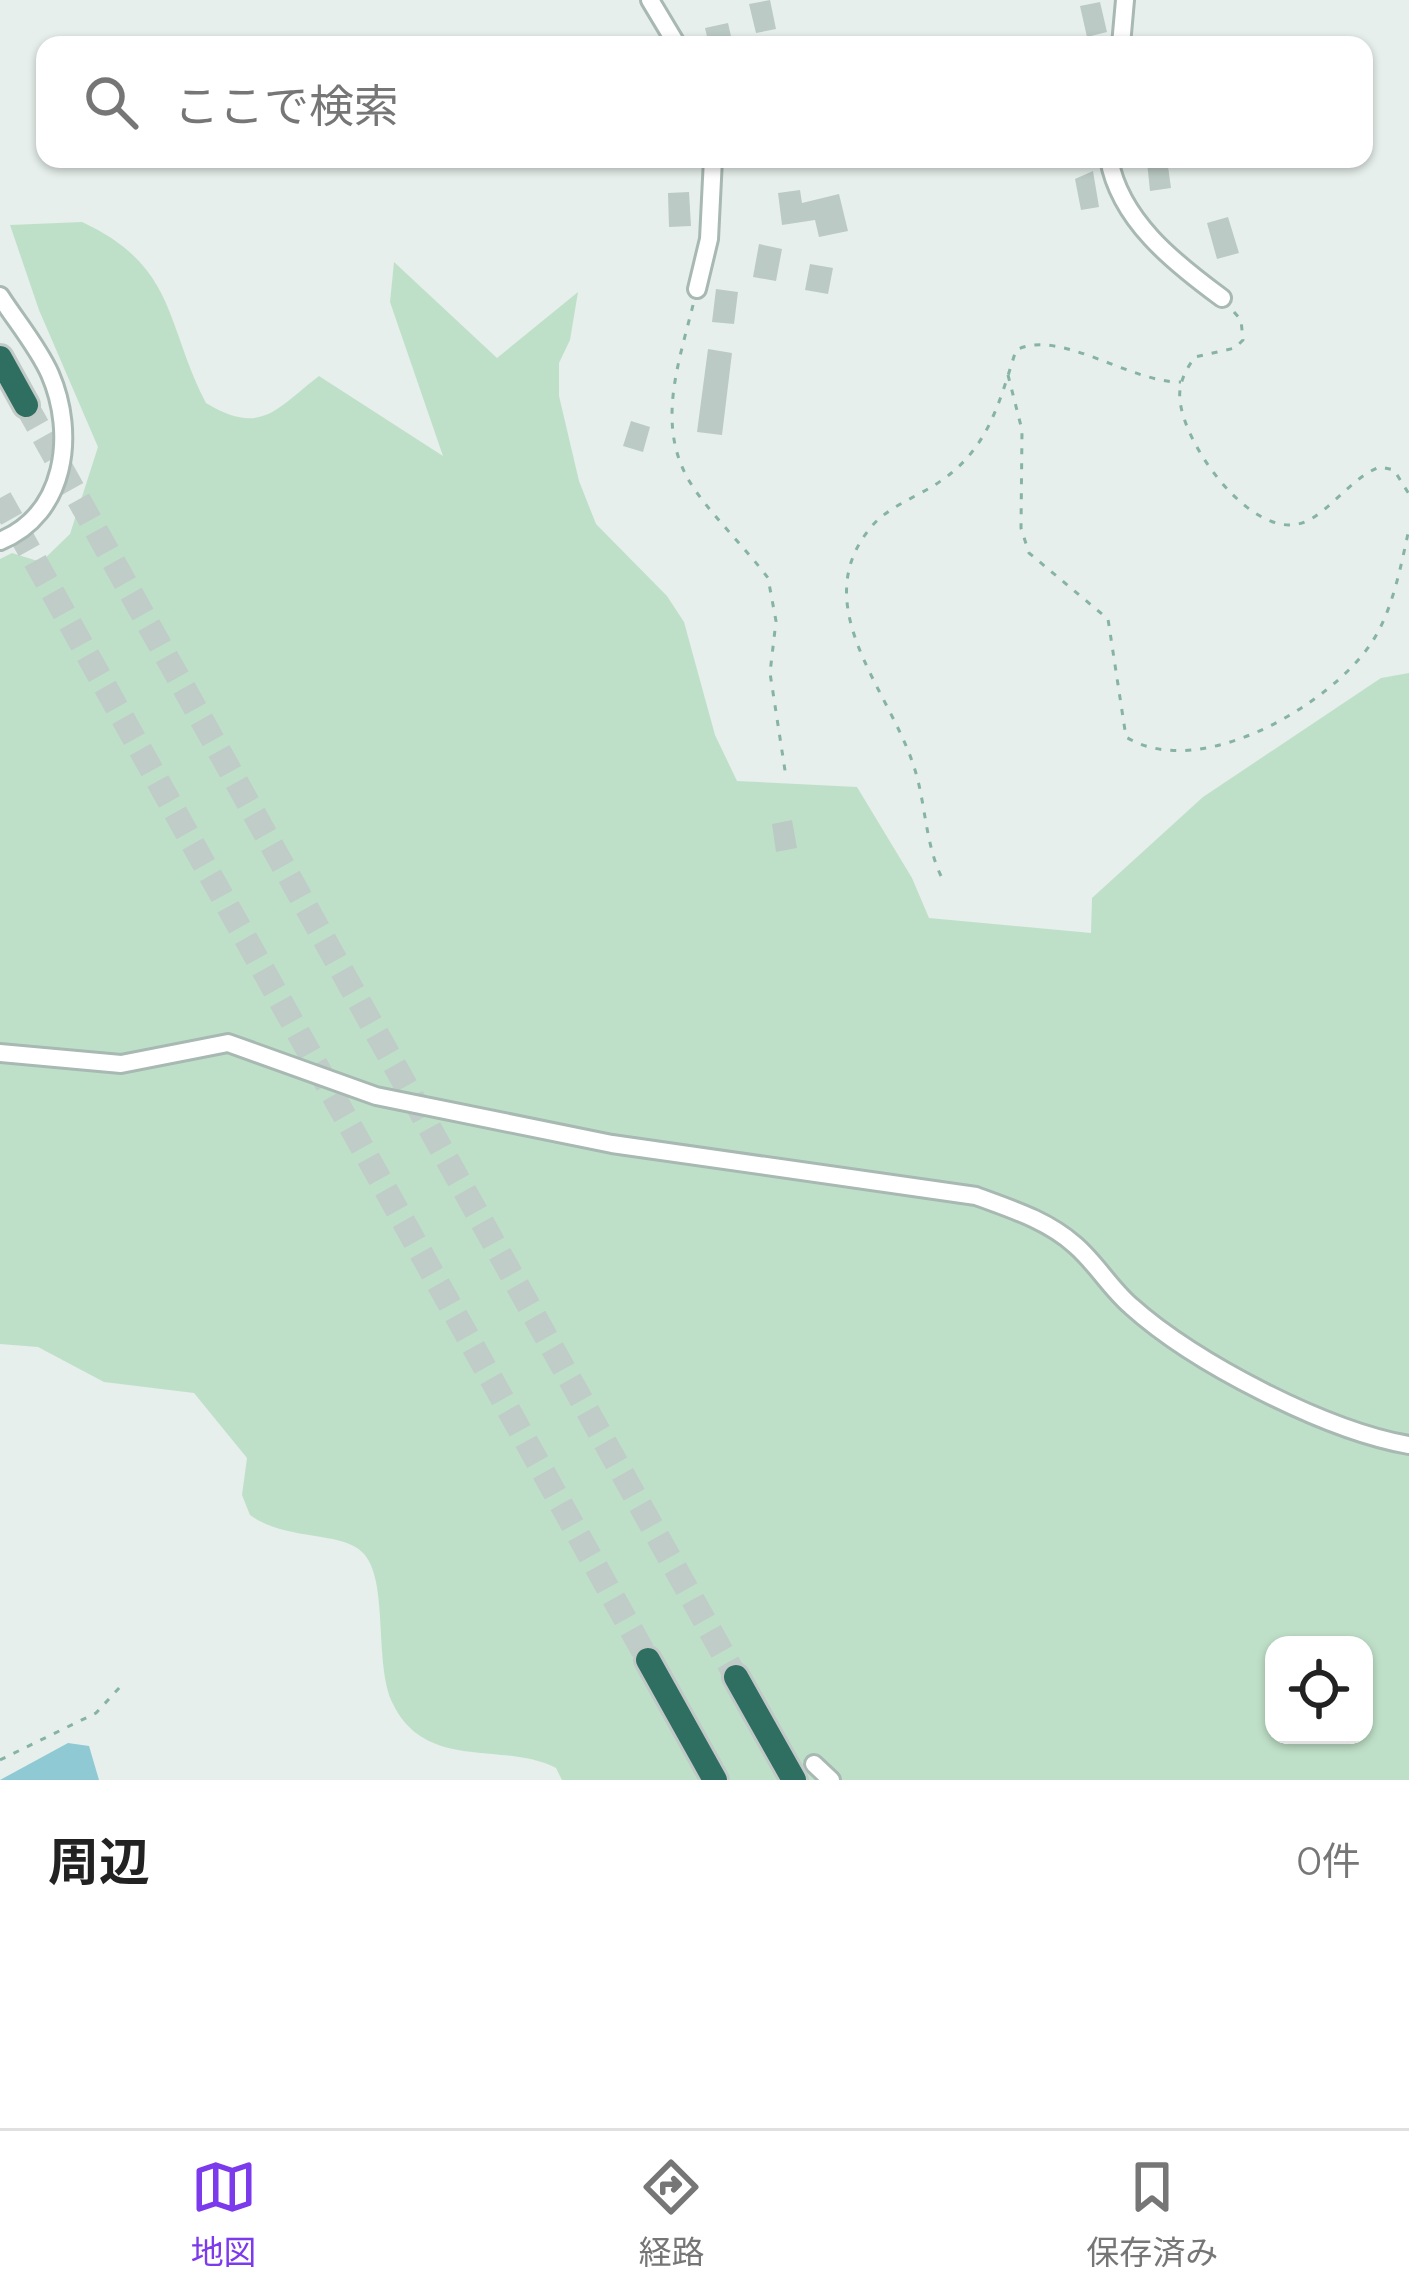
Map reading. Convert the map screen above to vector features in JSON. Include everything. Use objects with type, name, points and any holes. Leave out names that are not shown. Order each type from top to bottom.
[{"type":"highway","points":[[0,358],[26,405]]},
{"type":"highway","points":[[648,1660],[715,1780]]},
{"type":"highway","points":[[736,1677],[804,1772]]},
{"type":"street","points":[[650,0],[672,36]]},
{"type":"street","points":[[1122,36],[1125,0]]},
{"type":"street","points":[[698,289],[710,239],[713,168]]},
{"type":"street","points":[[1112,168],[1125,207],[1159,246],[1222,298]]},
{"type":"street","points":[[0,296],[49,371],[65,417],[59,476],[41,513],[0,541]]},
{"type":"street","points":[[0,1053],[121,1064],[229,1043],[376,1096],[612,1144],[976,1196],[1034,1217],[1075,1244],[1133,1308],[1231,1373],[1359,1436],[1409,1445]]},
{"type":"street","points":[[804,1772],[831,1780]]},
{"type":"path","points":[[698,289],[670,409],[672,434],[686,476],[768,578],[775,598],[770,673],[786,777]]},
{"type":"path","points":[[1222,298],[1241,320],[1243,340],[1235,348],[1195,357],[1181,382],[1180,399],[1192,443],[1212,472],[1266,518],[1289,525],[1307,521],[1344,486],[1380,467],[1394,470],[1409,494]]},
{"type":"path","points":[[941,877],[931,855],[913,763],[850,629],[846,597],[851,552],[876,520],[950,475],[980,446],[1003,403],[1016,350],[1028,344],[1056,345],[1156,383],[1181,382]]},
{"type":"path","points":[[1008,375],[1022,430],[1021,528],[1029,553],[1108,619],[1126,737],[1148,751],[1191,752],[1254,732],[1332,688],[1373,641],[1409,529]]},
{"type":"path","points":[[0,1760],[96,1713],[120,1687]]},
{"type":"green space","points":[[82,222],[113,239],[152,278],[206,403],[241,417],[267,415],[319,376],[443,456],[390,302],[394,262],[497,358],[578,292],[570,340],[559,363],[559,396],[579,481],[596,524],[667,596],[684,622],[715,735],[737,781],[857,787],[912,878],[929,918],[1091,933],[1092,898],[1203,797],[1381,678],[1409,673],[1409,1780],[562,1780],[556,1768],[535,1760],[445,1747],[407,1725],[393,1704],[371,1564],[353,1545],[279,1529],[250,1515],[242,1495],[247,1458],[194,1393],[104,1382],[38,1347],[0,1344],[0,559],[12,553],[41,562],[70,534],[98,447],[39,310],[10,225]]},
{"type":"water","points":[[68,1743],[89,1746],[99,1780],[0,1780]]},
{"type":"building","points":[[770,0],[776,29],[756,33],[749,4]]},
{"type":"building","points":[[1100,2],[1107,32],[1087,36],[1080,6]]},
{"type":"building","points":[[728,23],[731,36],[707,36],[705,28]]},
{"type":"building","points":[[1148,168],[1168,168],[1171,188],[1150,191]]},
{"type":"building","points":[[1093,171],[1099,207],[1081,210],[1075,179]]},
{"type":"building","points":[[800,190],[802,203],[839,194],[848,231],[819,237],[815,220],[782,225],[778,193]]},
{"type":"building","points":[[689,192],[691,226],[669,227],[668,193]]},
{"type":"building","points":[[1228,217],[1239,253],[1217,259],[1207,223]]},
{"type":"building","points":[[759,244],[782,249],[776,281],[753,277]]},
{"type":"building","points":[[810,264],[833,268],[828,294],[805,290]]},
{"type":"building","points":[[716,289],[738,292],[734,324],[712,322]]},
{"type":"building","points":[[708,349],[732,353],[722,435],[697,432]]},
{"type":"building","points":[[631,421],[650,427],[643,452],[623,446]]},
{"type":"building","points":[[792,820],[797,848],[776,852],[772,824]]},
{"type":"tunnel","points":[[26,405],[736,1677]]},
{"type":"tunnel","points":[[0,498],[648,1660]]}]
